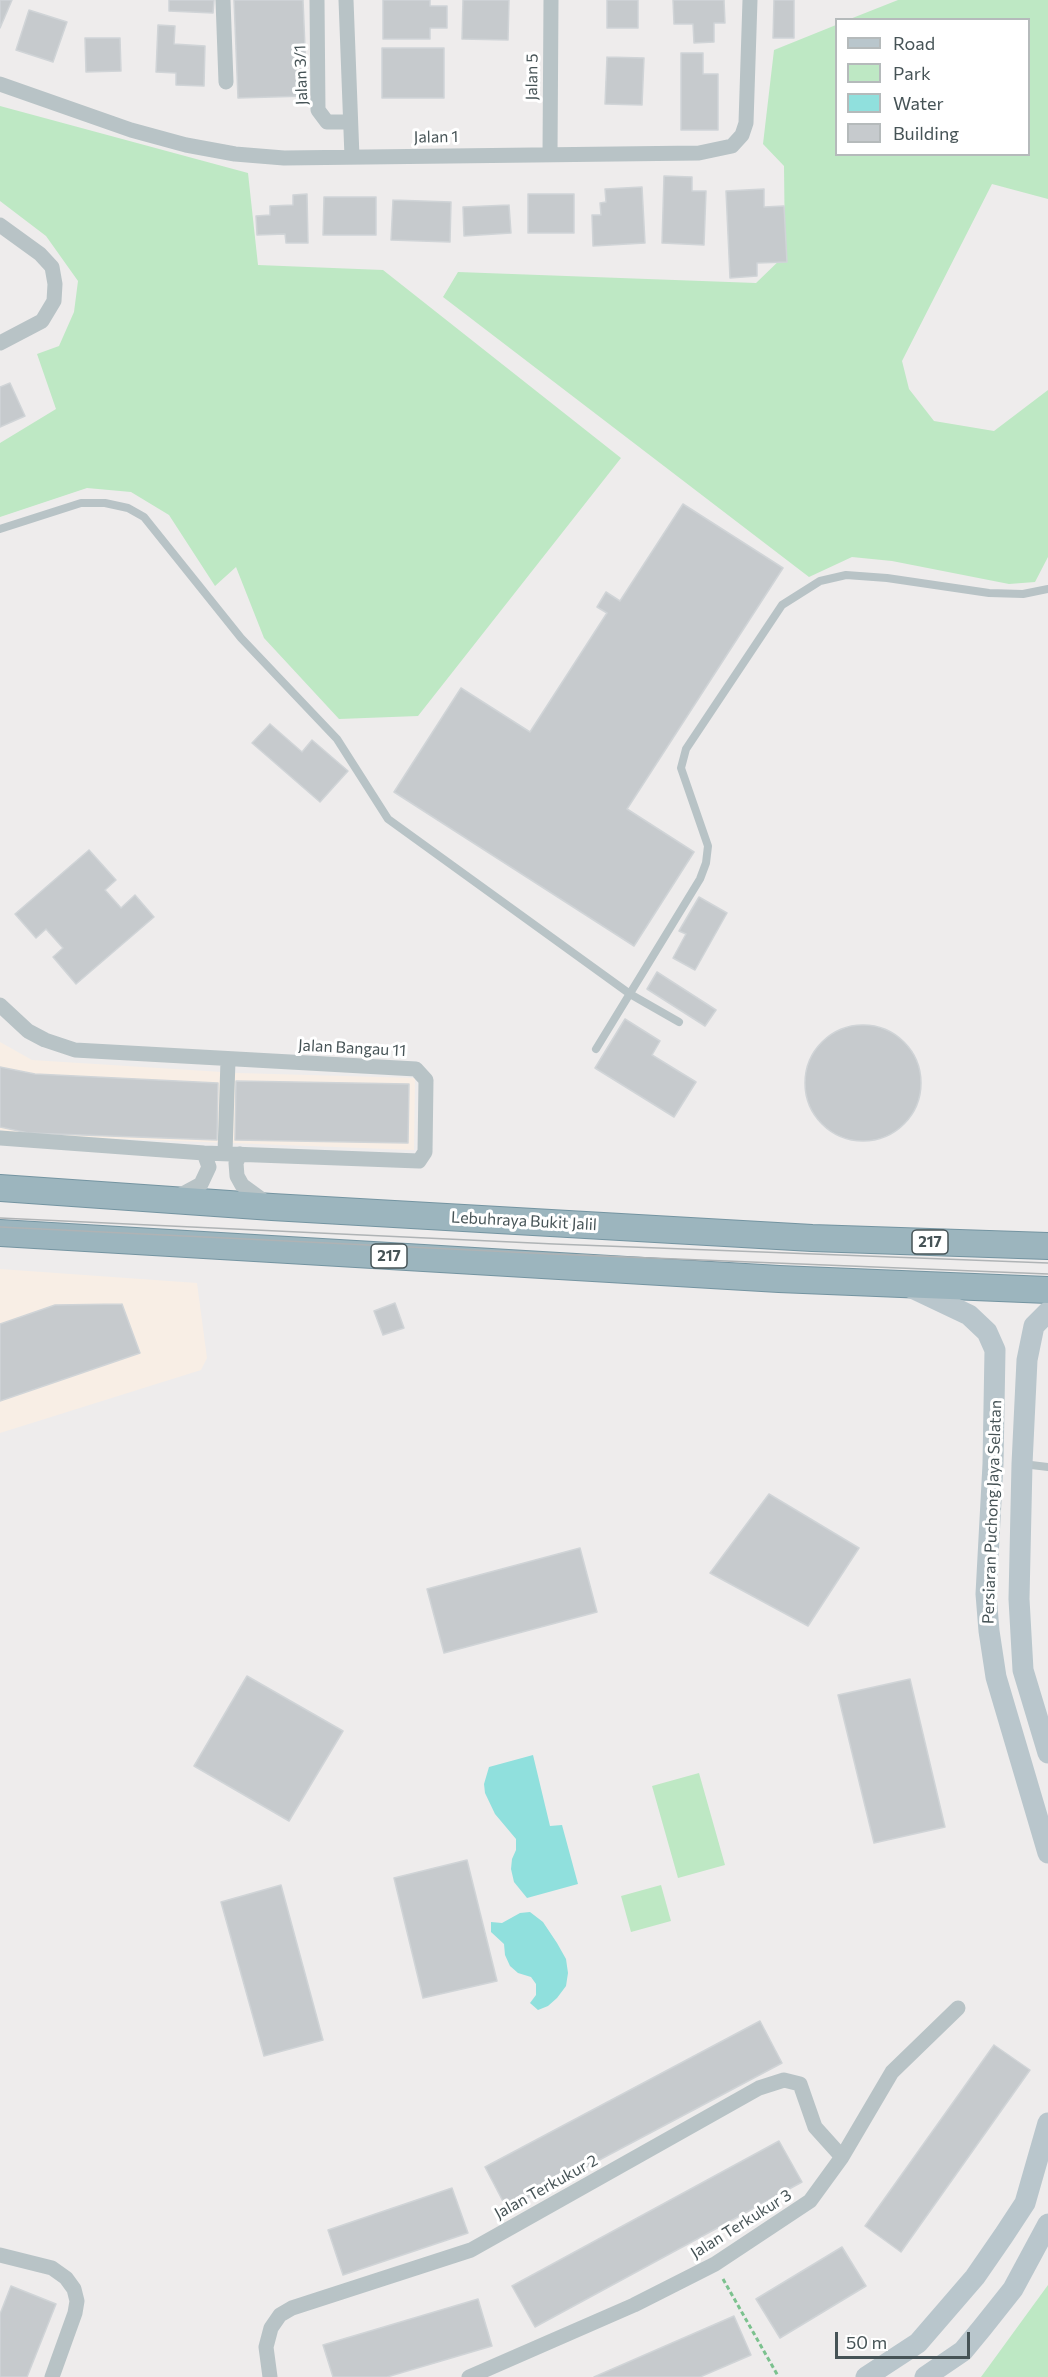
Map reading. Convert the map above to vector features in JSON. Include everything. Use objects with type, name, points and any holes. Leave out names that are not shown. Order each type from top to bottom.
[{"type":"highway","name":"Lebuhraya Bukit Jalil","points":[[0,1188],[272,1207],[812,1238],[1048,1246]]},
{"type":"highway","name":"217","points":[[0,1233],[904,1285],[1048,1290]]},
{"type":"main road","name":"Persiaran Puchong Jaya Selatan","points":[[904,1285],[969,1315],[987,1332],[995,1350],[993,1464],[986,1594],[989,1631],[996,1677],[1048,1853]]},
{"type":"main road","name":"Persiaran Puchong Jaya Selatan","points":[[1048,1312],[1034,1326],[1027,1360],[1019,1599],[1023,1670],[1048,1753]]},
{"type":"main road","points":[[993,1464],[1022,1464]]},
{"type":"main road","points":[[866,2377],[918,2343],[975,2277],[1025,2203],[1048,2123]]},
{"type":"main road","points":[[925,2377],[963,2351],[988,2321],[1013,2289],[1048,2224]]},
{"type":"street","points":[[223,0],[226,82]]},
{"type":"street","name":"Jalan 3/1","points":[[317,0],[318,110],[327,122],[350,122]]},
{"type":"street","points":[[346,0],[352,157]]},
{"type":"street","name":"Jalan 5","points":[[550,154],[551,0]]},
{"type":"street","name":"Jalan 1","points":[[0,84],[131,130],[186,145],[236,154],[274,157],[352,157],[699,153],[732,146],[742,135],[746,123],[750,0]]},
{"type":"street","points":[[0,225],[40,254],[51,267],[55,284],[54,301],[42,321],[0,343]]},
{"type":"street","name":"Jalan Bangau 11","points":[[0,1005],[28,1031],[45,1041],[75,1050],[416,1069],[426,1080],[425,1152],[419,1161],[204,1153],[0,1137]]},
{"type":"street","points":[[225,1153],[228,1060]]},
{"type":"street","points":[[171,1200],[201,1184],[209,1167],[204,1153]]},
{"type":"street","points":[[240,1154],[236,1163],[237,1176],[242,1185],[272,1207]]},
{"type":"street","name":"Jalan Terkukur 3","points":[[469,2377],[634,2305],[715,2264],[810,2201],[842,2157],[892,2072],[958,2008]]},
{"type":"street","name":"Jalan Terkukur 2","points":[[270,2377],[266,2347],[271,2328],[280,2315],[292,2308],[471,2250],[759,2088],[784,2080],[800,2084],[815,2127],[842,2157]]},
{"type":"street","points":[[0,2255],[52,2268],[66,2278],[74,2289],[77,2301],[75,2313],[52,2377]]},
{"type":"lane","points":[[0,529],[81,503],[105,502],[128,508],[144,517],[241,638],[336,739],[388,819],[630,994],[679,1023]]},
{"type":"lane","points":[[596,1049],[700,879],[706,863],[708,846],[681,768],[686,749],[782,606],[820,582],[846,575],[887,578],[989,594],[1023,594],[1048,589]]},
{"type":"lane","points":[[1022,1464],[1048,1467]]},
{"type":"path","points":[[715,2264],[778,2376]]},
{"type":"shaded area","points":[[0,1042],[32,1060],[238,1073],[415,1078],[414,1150],[21,1135],[0,1130]]},
{"type":"shaded area","points":[[0,1269],[197,1283],[207,1358],[201,1370],[0,1433]]},
{"type":"green space","points":[[898,0],[1048,0],[1048,199],[992,184],[902,361],[909,389],[934,421],[994,431],[1048,390],[1048,557],[1035,582],[1009,584],[892,561],[852,557],[809,577],[443,297],[458,272],[756,283],[785,255],[784,166],[763,144],[774,50],[835,25],[835,156],[1030,156],[1030,18],[853,18]]},
{"type":"green space","points":[[0,106],[248,173],[258,265],[383,270],[621,458],[418,716],[339,719],[264,638],[236,567],[215,586],[169,515],[131,492],[87,488],[0,517],[0,443],[56,409],[37,354],[59,346],[74,312],[78,281],[46,236],[0,201]]},
{"type":"green space","points":[[699,1773],[725,1865],[678,1878],[652,1786]]},
{"type":"green space","points":[[661,1885],[671,1921],[631,1932],[621,1896]]},
{"type":"green space","points":[[1048,2285],[1048,2377],[981,2377]]},
{"type":"water","points":[[533,1755],[550,1826],[562,1825],[578,1884],[527,1898],[514,1882],[511,1869],[516,1850],[516,1839],[495,1814],[485,1793],[484,1784],[489,1767]]},
{"type":"water","points":[[530,1912],[543,1922],[557,1943],[566,1959],[568,1973],[566,1986],[557,1998],[548,2006],[538,2010],[530,2003],[536,1995],[536,1984],[531,1977],[518,1973],[510,1966],[505,1955],[504,1944],[491,1932],[491,1922],[502,1923],[520,1913]]},
{"type":"building","points":[[0,0],[12,0],[0,28]]},
{"type":"building","points":[[169,0],[214,0],[213,13],[169,11]]},
{"type":"building","points":[[234,0],[303,0],[307,96],[238,98]]},
{"type":"building","points":[[383,0],[430,0],[430,6],[447,6],[447,28],[430,28],[430,39],[383,39]]},
{"type":"building","points":[[463,0],[509,0],[508,40],[462,39]]},
{"type":"building","points":[[607,0],[638,0],[638,28],[607,28]]},
{"type":"building","points":[[673,0],[724,0],[725,23],[714,23],[714,42],[694,43],[693,24],[674,24]]},
{"type":"building","points":[[774,0],[794,0],[794,38],[773,38]]},
{"type":"building","points":[[29,10],[67,22],[53,62],[16,50]]},
{"type":"building","points":[[158,25],[175,26],[174,44],[205,46],[204,86],[176,85],[176,73],[156,72]]},
{"type":"building","points":[[85,38],[120,38],[121,71],[86,72]]},
{"type":"building","points":[[382,48],[444,48],[444,98],[382,98]]},
{"type":"building","points":[[681,53],[703,53],[703,74],[718,74],[718,130],[681,130]]},
{"type":"building","points":[[607,57],[644,58],[642,105],[605,104]]},
{"type":"building","points":[[664,176],[692,177],[692,191],[706,191],[704,245],[662,243]]},
{"type":"building","points":[[642,187],[645,243],[593,246],[592,215],[601,215],[600,203],[606,202],[605,189]]},
{"type":"building","points":[[764,189],[764,207],[784,206],[787,262],[757,263],[757,276],[730,278],[726,191]]},
{"type":"building","points":[[307,194],[308,243],[286,243],[285,234],[257,235],[256,216],[270,215],[270,206],[293,205],[293,195]]},
{"type":"building","points":[[528,194],[574,194],[574,233],[528,233]]},
{"type":"building","points":[[324,197],[376,197],[376,235],[323,235]]},
{"type":"building","points":[[393,200],[451,202],[450,242],[391,240]]},
{"type":"building","points":[[509,205],[511,233],[464,236],[463,207]]},
{"type":"building","points":[[10,383],[25,416],[0,427],[0,387]]},
{"type":"building","points":[[683,504],[783,568],[627,809],[694,852],[634,946],[394,792],[461,688],[530,732],[607,613],[597,607],[606,592],[620,601]]},
{"type":"building","points":[[270,724],[302,752],[312,740],[348,771],[320,802],[252,743]]},
{"type":"building","points":[[89,850],[116,880],[105,890],[121,908],[135,895],[154,917],[76,984],[53,957],[63,948],[46,929],[36,938],[15,914]]},
{"type":"building","points":[[699,897],[727,913],[695,970],[673,958],[686,934],[679,931]]},
{"type":"building","points":[[657,972],[716,1010],[705,1026],[647,989]]},
{"type":"building","points":[[625,1019],[660,1041],[652,1055],[696,1082],[674,1117],[595,1068]]},
{"type":"building","points":[[863,1025],[885,1030],[904,1042],[916,1061],[921,1083],[916,1105],[904,1124],[885,1136],[863,1141],[841,1136],[822,1124],[810,1105],[805,1083],[810,1061],[822,1042],[841,1030]]},
{"type":"building","points":[[0,1067],[35,1074],[218,1083],[217,1140],[28,1133],[0,1127]]},
{"type":"building","points":[[236,1081],[409,1084],[408,1143],[235,1140]]},
{"type":"building","points":[[395,1303],[404,1328],[383,1335],[374,1311]]},
{"type":"building","points":[[122,1304],[140,1353],[0,1401],[0,1324],[55,1305]]},
{"type":"building","points":[[769,1494],[859,1548],[808,1626],[710,1573]]},
{"type":"building","points":[[580,1548],[597,1612],[444,1653],[427,1589]]},
{"type":"building","points":[[247,1676],[343,1731],[289,1821],[194,1766]]},
{"type":"building","points":[[910,1679],[945,1827],[874,1843],[838,1695]]},
{"type":"building","points":[[467,1860],[497,1981],[423,1998],[394,1878]]},
{"type":"building","points":[[281,1885],[323,2040],[264,2056],[221,1902]]},
{"type":"building","points":[[760,2021],[782,2063],[507,2209],[485,2167]]},
{"type":"building","points":[[994,2045],[1030,2070],[901,2252],[865,2226]]},
{"type":"building","points":[[779,2141],[802,2182],[535,2327],[512,2286]]},
{"type":"building","points":[[452,2188],[468,2233],[343,2275],[328,2230]]},
{"type":"building","points":[[842,2247],[866,2286],[780,2338],[756,2299]]},
{"type":"building","points":[[11,2286],[56,2304],[27,2377],[0,2377],[0,2314]]},
{"type":"building","points":[[478,2299],[492,2346],[387,2377],[333,2377],[323,2345]]},
{"type":"building","points":[[734,2316],[751,2355],[700,2377],[594,2377]]},
{"type":"tram line","points":[[0,1218],[554,1244],[1048,1263]]},
{"type":"tram line","points":[[0,1227],[553,1254],[1048,1274]]}]
